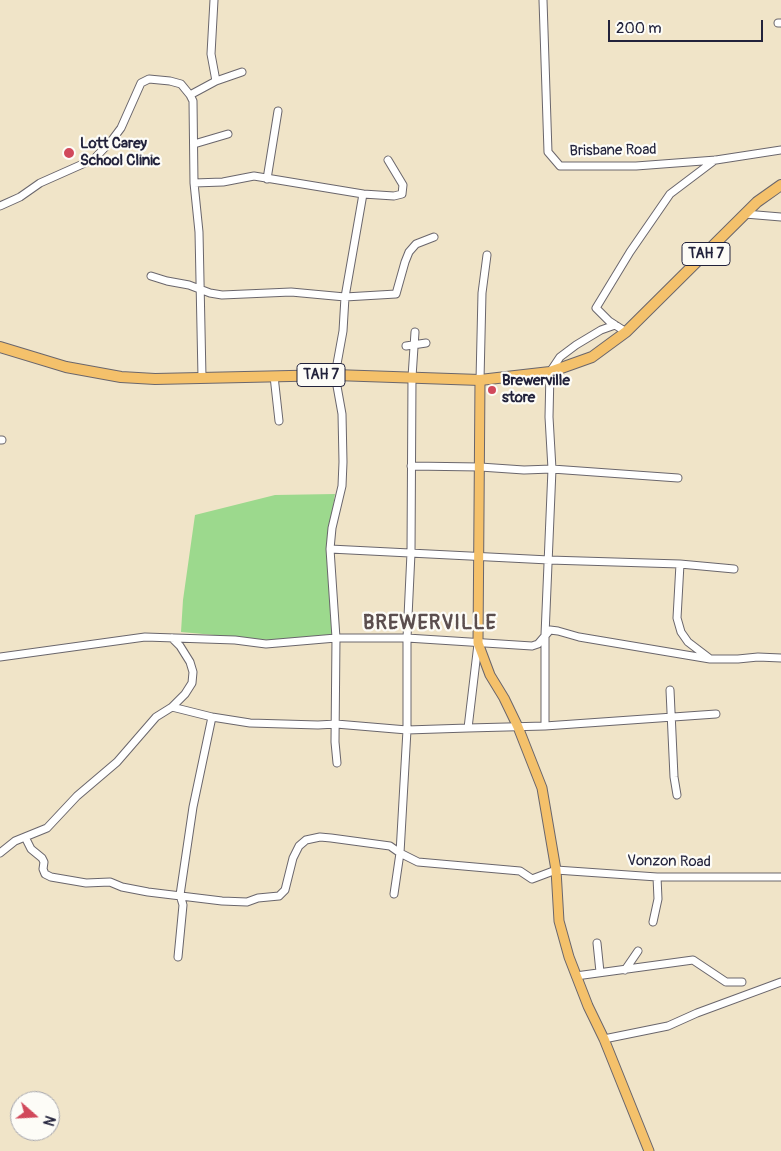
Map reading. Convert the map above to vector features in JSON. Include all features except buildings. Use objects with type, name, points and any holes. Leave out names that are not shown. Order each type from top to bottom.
[{"type":"highway","name":"TAH 7","points":[[0,347],[42,361],[92,373],[155,379],[335,375],[480,380],[550,372],[592,357],[626,332],[757,202],[781,185]]},
{"type":"main road","points":[[480,380],[478,643],[490,675],[518,727],[542,788],[556,870],[559,920],[576,976],[649,1151]]},
{"type":"street","points":[[214,0],[211,54],[216,81]]},
{"type":"street","name":"Brisbane Road","points":[[543,0],[548,152],[560,166],[636,166],[716,160]]},
{"type":"street","points":[[190,95],[216,81],[242,72]]},
{"type":"street","points":[[0,206],[20,197],[40,182],[94,159],[121,128],[141,83],[148,78],[181,84],[193,101],[194,183],[199,232],[201,290],[202,377]]},
{"type":"street","points":[[267,179],[278,110]]},
{"type":"street","points":[[194,144],[228,134]]},
{"type":"street","points":[[626,332],[596,308],[625,260],[670,194],[716,160],[781,150]]},
{"type":"street","points":[[194,183],[223,182],[254,176],[363,194],[394,196],[402,194],[403,185],[388,160]]},
{"type":"street","points":[[337,763],[336,638],[330,550],[332,528],[342,486],[343,462],[342,414],[335,375],[344,331],[345,297],[363,194]]},
{"type":"street","points":[[746,214],[781,217]]},
{"type":"street","points":[[151,276],[222,295],[291,292],[345,297],[396,294],[405,262],[410,252],[416,244],[434,237]]},
{"type":"street","points":[[480,380],[482,292],[487,255]]},
{"type":"street","points":[[545,726],[545,635],[552,469],[549,417],[550,372],[560,357],[576,345],[601,330],[616,325]]},
{"type":"street","points":[[394,894],[400,853],[407,730],[412,377],[415,332]]},
{"type":"street","points":[[406,346],[426,343]]},
{"type":"street","points":[[274,376],[279,422]]},
{"type":"street","points":[[412,466],[524,470],[552,469],[678,478]]},
{"type":"street","points":[[330,550],[680,564],[734,569]]},
{"type":"street","points":[[680,564],[677,618],[681,632],[688,642],[710,659]]},
{"type":"street","points":[[0,657],[145,637],[235,640],[266,644],[336,638],[407,638],[532,646],[538,644],[550,630],[558,630],[579,637],[710,659],[781,658]]},
{"type":"street","points":[[0,853],[15,841],[47,828],[78,796],[116,762],[156,717],[172,707],[186,694],[192,683],[193,672],[190,662],[180,646],[172,638]]},
{"type":"street","points":[[468,728],[478,643]]},
{"type":"street","points":[[670,690],[674,777],[677,795]]},
{"type":"street","points":[[172,707],[212,717],[250,723],[336,724],[407,730],[545,726],[716,714]]},
{"type":"street","points":[[178,958],[183,905],[180,894],[193,807],[212,717]]},
{"type":"street","points":[[26,837],[31,849],[42,858],[45,874],[51,877],[86,884],[110,882],[122,887],[148,892],[180,894],[222,901],[247,902],[258,898],[279,896],[285,890],[289,870],[299,846],[306,840],[320,837],[390,846],[418,862],[520,871],[532,879],[556,870]]},
{"type":"street","name":"Vonzon Road","points":[[556,870],[657,877],[781,877]]},
{"type":"street","points":[[653,922],[658,900],[657,877]]},
{"type":"street","points":[[597,943],[600,972]]},
{"type":"street","points":[[625,970],[638,951]]},
{"type":"street","points":[[576,976],[693,960],[726,982],[742,982]]},
{"type":"street","points":[[604,1040],[668,1026],[697,1013],[781,982]]},
{"type":"green space","points":[[335,494],[328,540],[332,636],[270,640],[181,632],[183,600],[195,515],[275,495]]},
{"type":"place","name":"Lott Carey School Clinic","points":[[69,153]]},
{"type":"place","name":"Brewerville store","points":[[492,390]]},
{"type":"district","name":"BREWERVILLE","points":[[430,624]]}]
